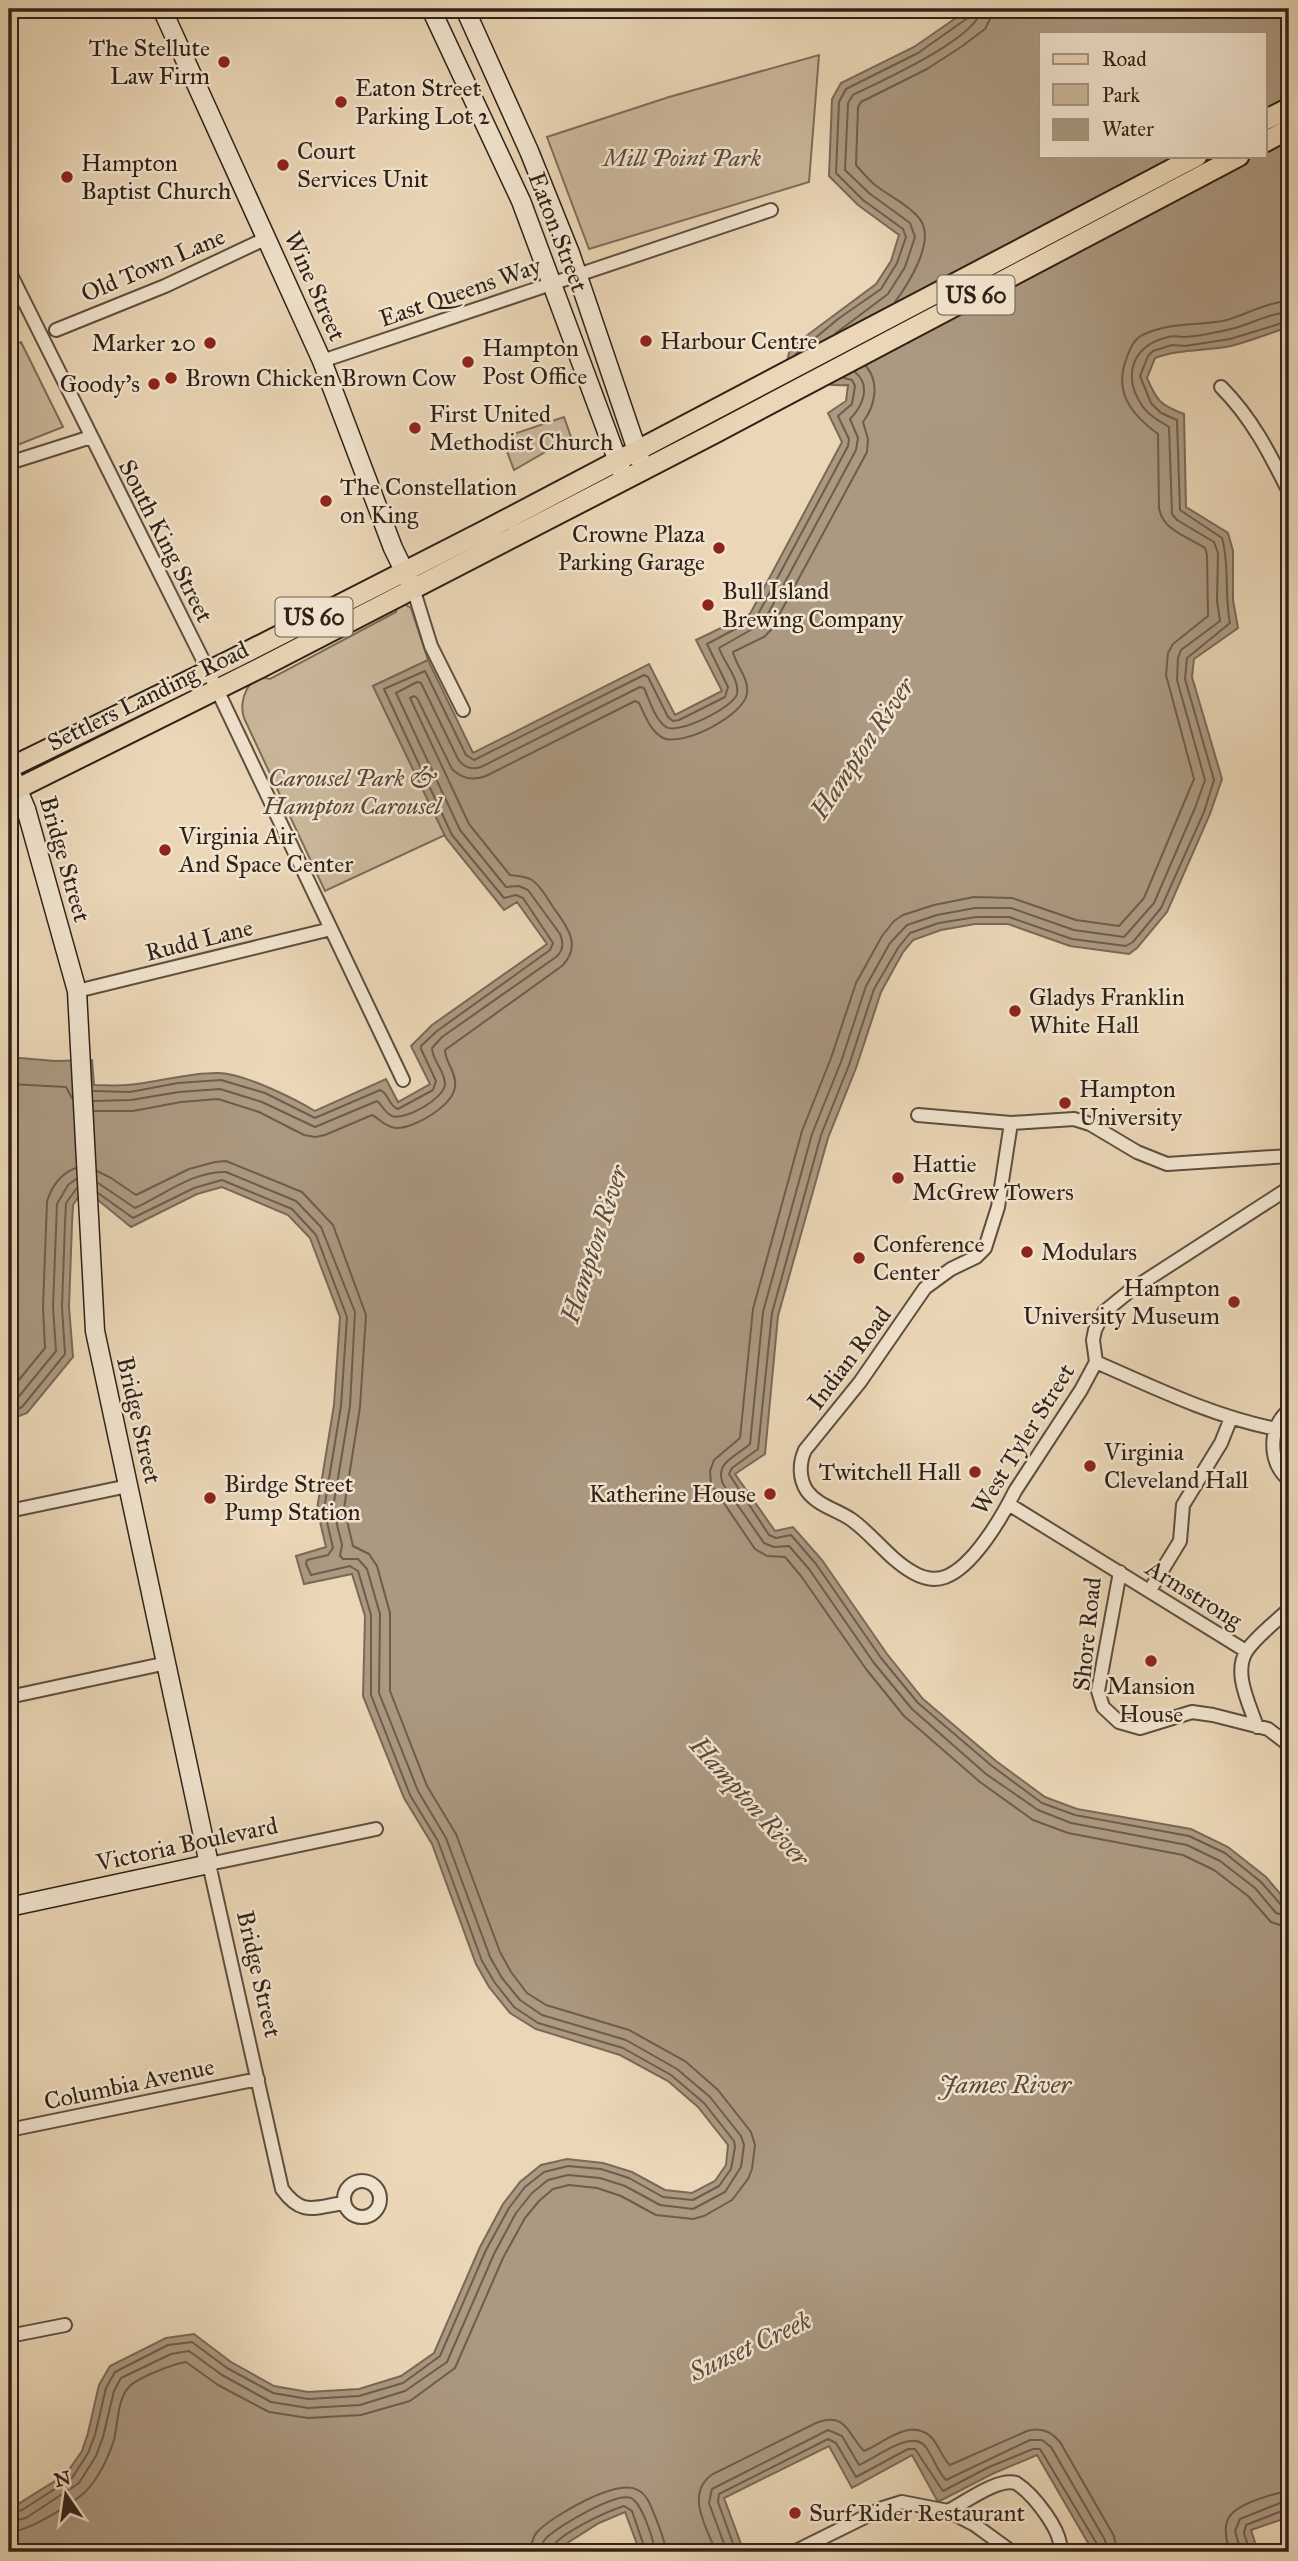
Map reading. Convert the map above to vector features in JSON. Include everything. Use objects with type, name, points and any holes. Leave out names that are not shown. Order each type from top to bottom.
[{"type":"main road","points":[[1266,119],[1289,107]]},
{"type":"main road","points":[[1266,142],[1289,130]]},
{"type":"main road","name":"Settlers Landing Road","points":[[13,790],[217,690],[617,460],[1193,158]]},
{"type":"main road","name":"Settlers Landing Road","points":[[9,769],[208,671],[645,469],[1235,158]]},
{"type":"street","name":"Wine Street","points":[[162,9],[322,361],[386,532],[408,580]]},
{"type":"street","name":"Eaton Street","points":[[431,9],[493,136],[521,201],[625,478]]},
{"type":"street","name":"Eaton Street","points":[[465,9],[529,151],[645,469]]},
{"type":"street","name":"East Queens Way","points":[[322,361],[771,210]]},
{"type":"street","name":"Old Town Lane","points":[[56,330],[165,286],[267,237]]},
{"type":"street","name":"South King Street","points":[[9,271],[208,671],[403,1080]]},
{"type":"street","points":[[1221,387],[1255,428],[1289,492]]},
{"type":"street","points":[[9,463],[91,437]]},
{"type":"street","points":[[408,580],[431,646],[463,709]]},
{"type":"street","name":"Bridge Street","points":[[9,769],[13,790],[26,808],[77,991],[94,1331],[282,2189],[292,2203],[307,2209],[344,2203]]},
{"type":"street","name":"Rudd Lane","points":[[77,991],[331,929]]},
{"type":"street","points":[[918,1115],[1012,1123],[1065,1119],[1082,1121],[1137,1152],[1167,1164],[1289,1156]]},
{"type":"street","name":"Indian Road","points":[[937,1579],[923,1577],[908,1570],[853,1521],[816,1500],[804,1485],[801,1463],[805,1450],[860,1382],[925,1288],[951,1269],[976,1257],[985,1248],[1000,1200],[1012,1123]]},
{"type":"street","name":"West Tyler Street","points":[[937,1579],[952,1574],[970,1560],[1010,1504],[1096,1362],[1095,1330],[1104,1312],[1131,1290],[1289,1188]]},
{"type":"street","points":[[1096,1362],[1189,1403],[1231,1418],[1276,1429]]},
{"type":"street","points":[[1289,1410],[1276,1429],[1273,1445],[1276,1461],[1289,1480]]},
{"type":"street","points":[[1150,1590],[1176,1549],[1182,1533],[1184,1505],[1221,1443],[1231,1418]]},
{"type":"street","points":[[9,1511],[128,1486]]},
{"type":"street","name":"Shore Road","points":[[1010,1504],[1120,1572],[1098,1691],[1103,1707],[1119,1722],[1140,1728],[1192,1712],[1268,1729],[1289,1745]]},
{"type":"street","name":"Armstrong","points":[[1120,1572],[1246,1651]]},
{"type":"street","name":"Armstrong","points":[[1257,1727],[1242,1681],[1241,1665],[1246,1651],[1289,1609]]},
{"type":"street","points":[[9,1696],[167,1663]]},
{"type":"street","name":"Victoria Boulevard","points":[[9,1907],[376,1829]]},
{"type":"street","name":"Columbia Avenue","points":[[9,2130],[258,2079]]},
{"type":"street","points":[[9,2336],[65,2325]]},
{"type":"street","points":[[948,2511],[998,2484],[1016,2483],[1055,2526],[1060,2552]]},
{"type":"street","points":[[794,2552],[897,2502],[948,2511],[975,2525],[1012,2552]]},
{"type":"green space","name":"Mill Point Park","points":[[819,55],[809,182],[589,249],[547,137],[669,97]]},
{"type":"green space","points":[[21,342],[63,427],[15,446],[9,429],[9,348]]},
{"type":"green space","points":[[564,417],[571,437],[514,470],[502,438]]},
{"type":"green space","name":"Carousel Park & Hampton Carousel","points":[[404,604],[411,608],[428,660],[373,686],[445,835],[325,891],[244,718],[242,704],[246,690],[256,680],[270,679],[396,612],[397,607]]},
{"type":"water","name":"James River","points":[[969,9],[1289,9],[1289,327],[1231,346],[1173,353],[1155,358],[1147,378],[1160,401],[1184,414],[1186,507],[1228,533],[1233,551],[1233,600],[1238,628],[1194,659],[1192,677],[1222,779],[1210,814],[1167,912],[1129,954],[1070,946],[1008,924],[975,924],[941,930],[913,940],[903,952],[881,992],[856,1068],[828,1138],[778,1316],[765,1454],[735,1474],[775,1531],[793,1527],[822,1560],[887,1654],[923,1699],[996,1761],[1045,1797],[1077,1809],[1191,1829],[1228,1847],[1266,1877],[1289,1904],[1289,2527],[1286,2518],[1251,2530],[1258,2552],[1091,2552],[1037,2455],[992,2474],[938,2502],[912,2455],[852,2488],[829,2446],[724,2498],[744,2552],[640,2552],[625,2512],[599,2523],[553,2552],[9,2552],[9,2507],[66,2474],[82,2451],[99,2385],[110,2366],[166,2338],[194,2334],[231,2362],[274,2386],[308,2392],[359,2389],[401,2376],[434,2353],[480,2247],[503,2204],[520,2182],[541,2165],[567,2159],[603,2163],[632,2172],[665,2190],[692,2193],[715,2181],[726,2165],[728,2145],[698,2107],[668,2081],[620,2055],[536,2029],[510,2013],[489,1987],[476,1964],[432,1844],[404,1798],[363,1696],[365,1616],[352,1574],[304,1584],[296,1556],[326,1547],[317,1509],[334,1405],[340,1317],[310,1238],[288,1215],[222,1187],[197,1194],[131,1227],[98,1200],[81,1193],[73,1205],[72,1224],[69,1307],[73,1357],[27,1413],[9,1420],[9,1057],[55,1061],[92,1060],[94,1085],[139,1084],[207,1073],[230,1074],[268,1087],[315,1111],[386,1079],[398,1102],[430,1084],[411,1046],[432,1025],[547,944],[517,902],[504,910],[446,838],[373,686],[428,660],[473,753],[649,664],[675,715],[722,691],[696,640],[750,614],[842,442],[828,413],[846,401],[848,385],[822,384],[801,375],[787,362],[790,348],[876,284],[891,261],[899,235],[858,205],[829,176],[832,99],[841,83],[914,47]]},
{"type":"place","name":"The Stellute Law Firm","points":[[224,62]]},
{"type":"place","name":"Eaton Street Parking Lot 2","points":[[341,102]]},
{"type":"place","name":"Court Services Unit","points":[[283,165]]},
{"type":"place","name":"Hampton Baptist Church","points":[[67,177]]},
{"type":"place","name":"Harbour Centre","points":[[646,341]]},
{"type":"place","name":"Marker 20","points":[[210,343]]},
{"type":"place","name":"Hampton Post Office","points":[[468,362]]},
{"type":"place","name":"Brown Chicken Brown Cow","points":[[171,378]]},
{"type":"place","name":"Goody's","points":[[154,384]]},
{"type":"place","name":"First United Methodist Church","points":[[415,428]]},
{"type":"place","name":"The Constellation on King","points":[[326,501]]},
{"type":"place","name":"Crowne Plaza Parking Garage","points":[[719,548]]},
{"type":"place","name":"Bull Island Brewing Company","points":[[708,605]]},
{"type":"place","name":"Virginia Air And Space Center","points":[[165,850]]},
{"type":"place","name":"Gladys Franklin White Hall","points":[[1015,1011]]},
{"type":"place","name":"Hampton University","points":[[1065,1103]]},
{"type":"place","name":"Hattie McGrew Towers","points":[[898,1178]]},
{"type":"place","name":"Modulars","points":[[1027,1252]]},
{"type":"place","name":"Conference Center","points":[[859,1258]]},
{"type":"place","name":"Hampton University Museum","points":[[1234,1302]]},
{"type":"place","name":"Virginia Cleveland Hall","points":[[1090,1466]]},
{"type":"place","name":"Twitchell Hall","points":[[975,1472]]},
{"type":"place","name":"Katherine House","points":[[770,1494]]},
{"type":"place","name":"Birdge Street Pump Station","points":[[210,1498]]},
{"type":"place","name":"Mansion House","points":[[1151,1661]]},
{"type":"place","name":"Surf Rider Restaurant","points":[[795,2513]]},
{"type":"water label","name":"Hampton River","points":[[862,748]]},
{"type":"water label","name":"Hampton River","points":[[594,1244]]},
{"type":"water label","name":"Hampton River","points":[[750,1801]]},
{"type":"water label","name":"Sunset Creek","points":[[750,2346]]}]
